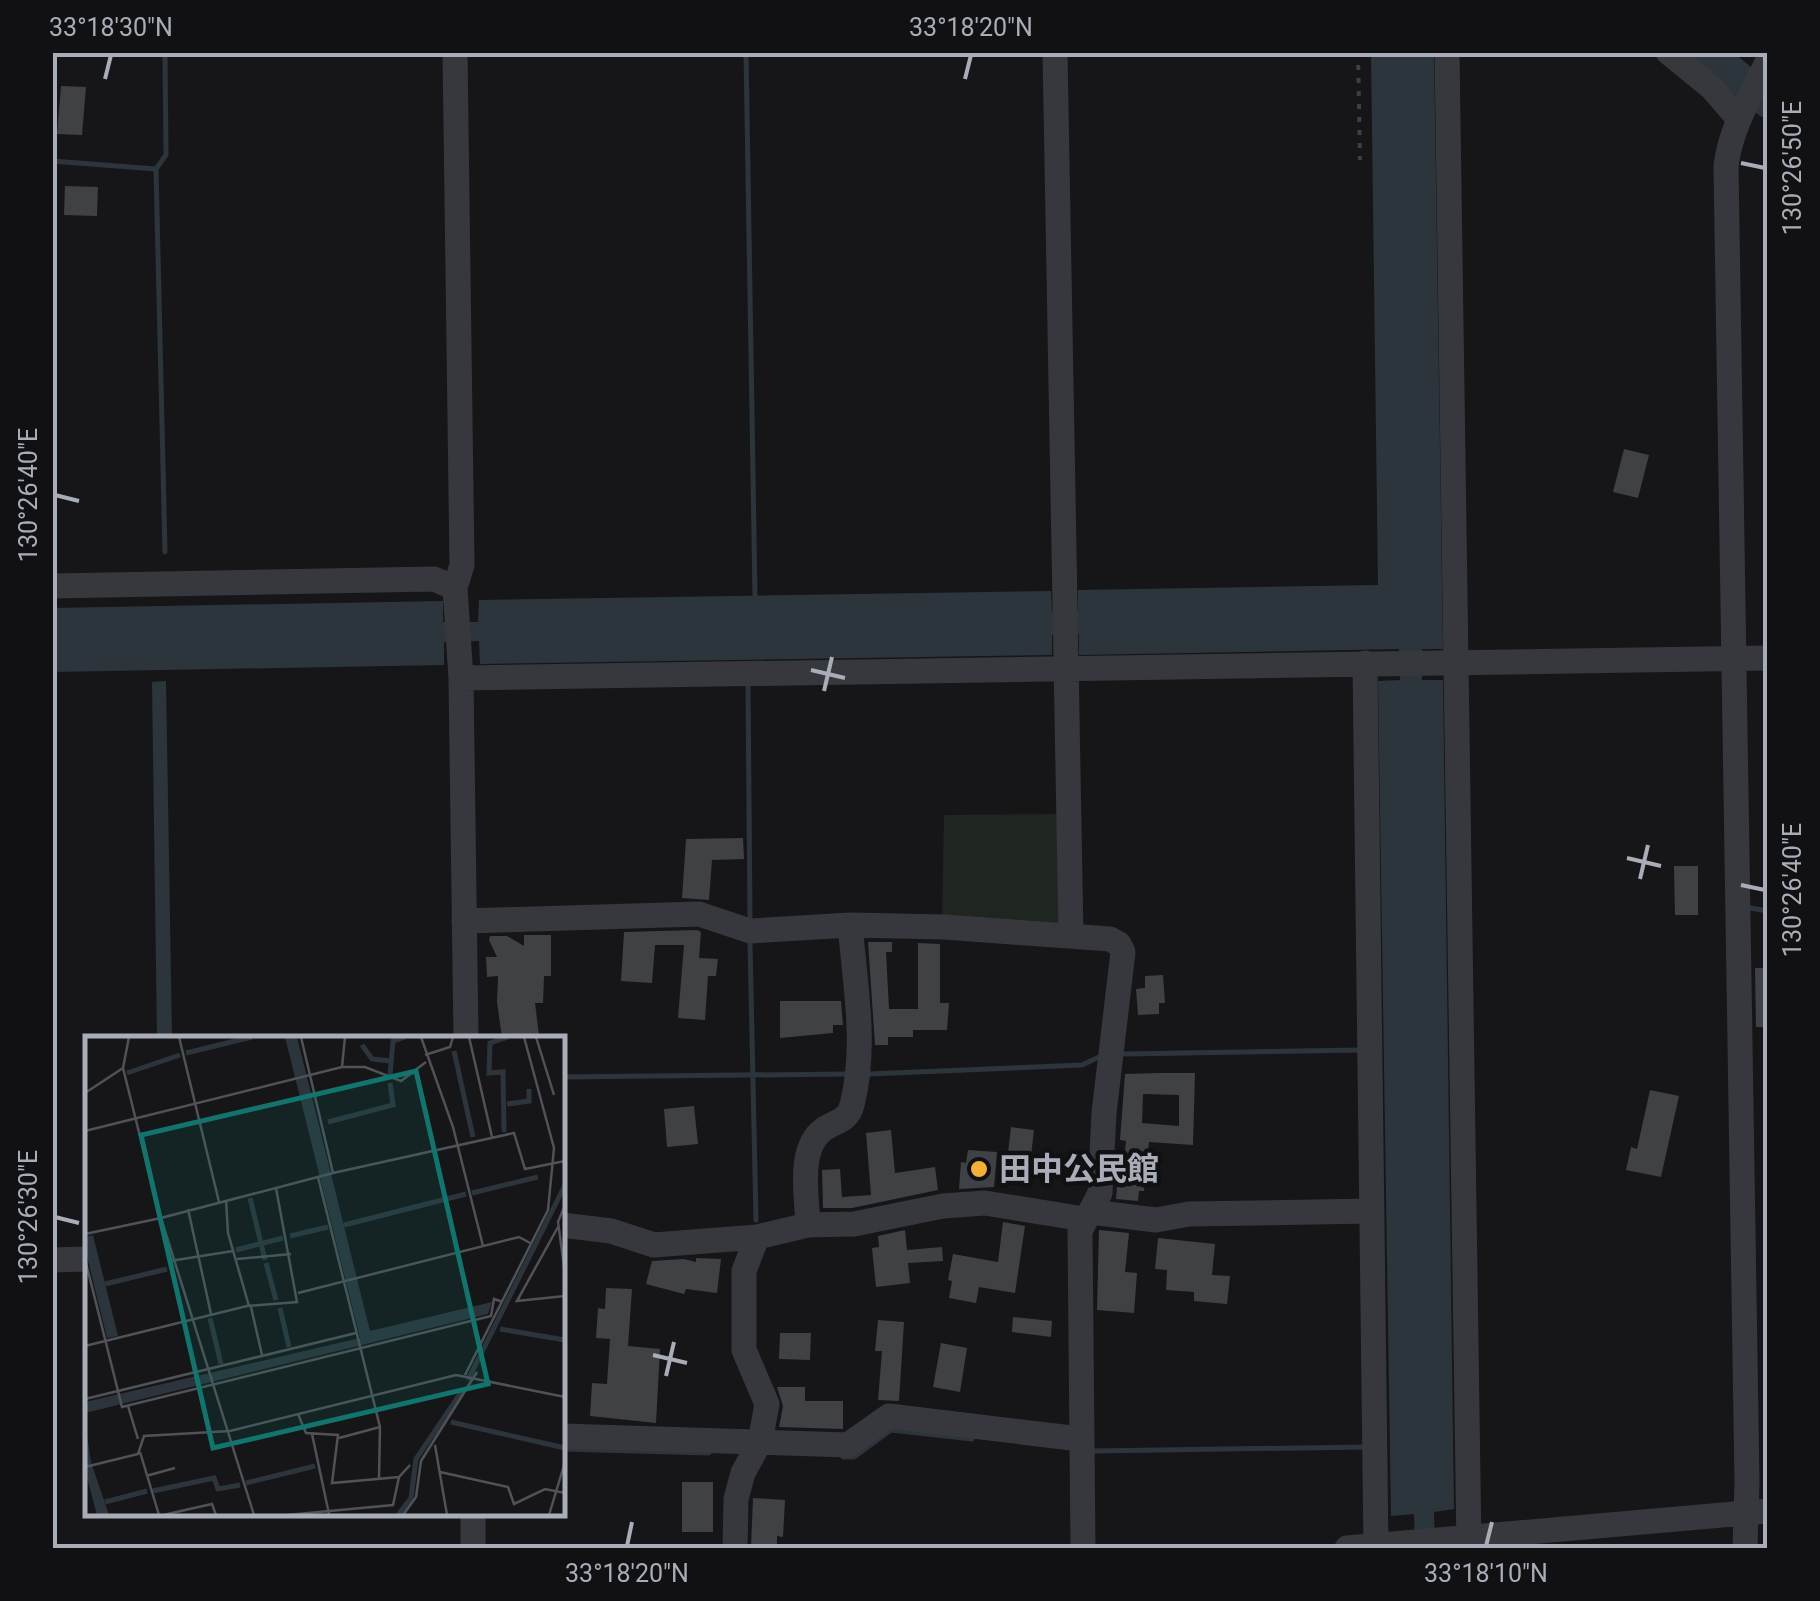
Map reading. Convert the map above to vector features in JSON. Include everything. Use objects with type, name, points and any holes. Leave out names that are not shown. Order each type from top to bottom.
[{"type":"street","points":[[455,52],[462,564],[456,588],[466,1036]]},
{"type":"street","points":[[1055,52],[1071,936]]},
{"type":"street","points":[[1447,52],[1469,1543]]},
{"type":"street","points":[[1668,52],[1740,114]]},
{"type":"street","points":[[1745,1548],[1756,1512],[1741,1091],[1726,166],[1730,141],[1762,63]]},
{"type":"street","points":[[52,586],[434,579],[456,588]]},
{"type":"street","points":[[461,678],[1768,658]]},
{"type":"street","points":[[1365,663],[1376,1547]]},
{"type":"street","points":[[464,920],[699,914],[750,931],[850,925],[944,927],[1110,939],[1118,944],[1123,952],[1104,1113],[1100,1192],[1080,1232],[1083,1548]]},
{"type":"street","points":[[808,1225],[807,1156],[822,1130],[846,1119],[852,1109],[860,1050],[850,925]]},
{"type":"street","points":[[1741,1091],[1768,1088]]},
{"type":"street","points":[[565,1226],[611,1231],[654,1245],[757,1237],[808,1225],[854,1224],[942,1206],[985,1202],[1087,1216],[1156,1220],[1189,1214],[1372,1211]]},
{"type":"street","points":[[736,1548],[736,1499],[742,1473],[760,1442],[766,1404],[744,1350],[744,1271],[757,1237]]},
{"type":"street","points":[[52,1260],[85,1260]]},
{"type":"street","points":[[565,1436],[848,1445],[890,1416],[1080,1439]]},
{"type":"street","points":[[1347,1548],[1438,1540],[1469,1543],[1756,1512]]},
{"type":"street","points":[[473,1516],[473,1548]]},
{"type":"path","points":[[1358,52],[1360,160]]},
{"type":"shaded area","points":[[1371,53],[1434,53],[1443,649],[1422,649],[1422,680],[1443,680],[1454,1509],[1434,1512],[1435,1548],[1415,1548],[1414,1514],[1391,1516],[1378,681],[1400,680],[1399,649],[1079,655],[1079,634],[1052,635],[1052,655],[480,664],[479,641],[444,642],[444,665],[53,672],[52,608],[443,601],[443,622],[478,622],[479,600],[1051,591],[1052,611],[1078,611],[1078,590],[1378,585]]},
{"type":"shaded area","points":[[166,681],[172,1036],[157,1036],[152,682]]},
{"type":"shaded area","points":[[1057,814],[1059,928],[942,919],[944,815]]},
{"type":"building","points":[[61,86],[86,87],[82,135],[57,134]]},
{"type":"building","points":[[65,186],[98,187],[97,216],[64,215]]},
{"type":"building","points":[[1624,449],[1649,455],[1638,498],[1613,492]]},
{"type":"building","points":[[743,838],[744,859],[712,860],[709,900],[682,898],[686,839]]},
{"type":"building","points":[[1674,866],[1698,866],[1698,915],[1675,915]]},
{"type":"building","points":[[624,932],[701,932],[699,958],[718,959],[716,976],[708,976],[705,1020],[678,1018],[684,945],[655,945],[652,983],[621,981]]},
{"type":"building","points":[[524,935],[551,935],[551,976],[544,976],[543,1003],[535,1003],[539,1035],[502,1036],[498,976],[487,977],[486,957],[497,957],[490,936],[507,936],[524,946]]},
{"type":"building","points":[[868,942],[892,942],[892,952],[886,952],[889,1009],[918,1009],[918,943],[940,944],[940,1003],[949,1003],[947,1030],[913,1030],[913,1037],[888,1037],[888,1045],[875,1045]]},
{"type":"building","points":[[1755,968],[1768,968],[1768,1027],[1756,1027]]},
{"type":"building","points":[[1163,975],[1165,1003],[1159,1003],[1159,1014],[1138,1015],[1136,989],[1145,988],[1145,976]]},
{"type":"building","points":[[780,1001],[841,1001],[843,1025],[833,1025],[833,1033],[780,1038]]},
{"type":"building","points":[[1195,1073],[1193,1145],[1149,1142],[1144,1191],[1139,1191],[1138,1201],[1116,1199],[1126,1141],[1120,1140],[1125,1074]],"holes":[[[1143,1094],[1179,1095],[1179,1126],[1142,1123]]]},
{"type":"building","points":[[1650,1090],[1679,1096],[1661,1177],[1626,1170],[1631,1147],[1637,1149]]},
{"type":"building","points":[[694,1106],[698,1144],[667,1147],[664,1109]]},
{"type":"building","points":[[1011,1127],[1034,1130],[1030,1164],[1007,1162]]},
{"type":"building","points":[[891,1130],[895,1173],[935,1167],[938,1190],[852,1208],[823,1208],[822,1170],[840,1169],[842,1197],[871,1195],[866,1133]]},
{"type":"building","points":[[968,1150],[997,1152],[994,1187],[959,1189],[961,1162],[966,1163]]},
{"type":"building","points":[[1003,1222],[1025,1226],[1015,1293],[979,1287],[976,1303],[949,1298],[953,1254],[998,1262]]},
{"type":"building","points":[[905,1230],[907,1250],[942,1247],[943,1261],[908,1263],[910,1283],[876,1287],[872,1248],[879,1247],[878,1236]]},
{"type":"building","points":[[1099,1230],[1129,1233],[1125,1272],[1137,1273],[1134,1313],[1097,1310]]},
{"type":"building","points":[[1158,1238],[1215,1244],[1212,1275],[1230,1276],[1227,1304],[1194,1301],[1194,1292],[1166,1290],[1167,1270],[1155,1269]]},
{"type":"building","points":[[696,1258],[721,1259],[717,1293],[686,1289],[684,1294],[646,1284],[652,1261],[696,1262]]},
{"type":"building","points":[[606,1288],[632,1289],[628,1346],[660,1349],[656,1423],[590,1416],[592,1383],[607,1384],[610,1339],[596,1338],[598,1308],[605,1309]]},
{"type":"building","points":[[1013,1317],[1052,1321],[1051,1337],[1012,1332]]},
{"type":"building","points":[[878,1320],[904,1322],[899,1401],[878,1400],[882,1351],[875,1351]]},
{"type":"building","points":[[780,1333],[811,1333],[810,1360],[779,1359]]},
{"type":"building","points":[[941,1343],[967,1348],[960,1392],[933,1387]]},
{"type":"building","points":[[777,1387],[805,1387],[805,1401],[843,1401],[843,1429],[779,1427],[783,1406]]},
{"type":"building","points":[[682,1482],[713,1482],[713,1532],[682,1532]]},
{"type":"building","points":[[753,1498],[785,1500],[783,1537],[777,1536],[777,1548],[751,1548]]},
{"type":"waterway","points":[[156,169],[166,155],[165,52]]},
{"type":"waterway","points":[[746,52],[755,596]]},
{"type":"waterway","points":[[1708,52],[1768,102]]},
{"type":"waterway","points":[[52,161],[156,169],[165,552]]},
{"type":"waterway","points":[[748,684],[750,917]]},
{"type":"waterway","points":[[1750,908],[1768,911]]},
{"type":"waterway","points":[[750,944],[756,1220]]},
{"type":"waterway","points":[[1124,1054],[1359,1050]]},
{"type":"waterway","points":[[869,1074],[1082,1065],[1103,1055]]},
{"type":"waterway","points":[[565,1077],[847,1074]]},
{"type":"waterway","points":[[843,1457],[854,1457],[891,1430],[972,1439]]},
{"type":"waterway","points":[[1093,1451],[1365,1447]]},
{"type":"waterway","points":[[565,1449],[709,1453]]},
{"type":"place","name":"田中公民館","points":[[979,1169]]}]
